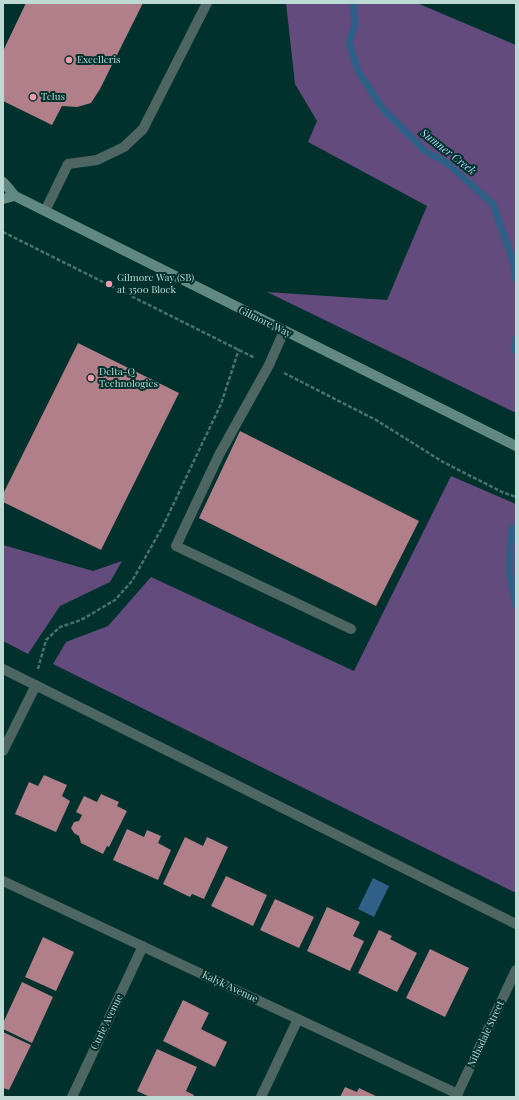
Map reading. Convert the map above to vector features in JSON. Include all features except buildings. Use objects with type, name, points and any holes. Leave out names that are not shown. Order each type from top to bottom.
[{"type":"street","points":[[45,211],[68,164],[97,160],[124,147],[143,129],[207,3]]},
{"type":"street","name":"Gilmore Way","points":[[3,182],[15,196],[516,446]]},
{"type":"street","points":[[3,199],[15,196]]},
{"type":"street","points":[[284,331],[269,365],[219,455],[176,546],[351,630]]},
{"type":"street","points":[[3,669],[516,924]]},
{"type":"street","points":[[3,751],[36,685]]},
{"type":"street","name":"Kalyk Avenue","points":[[3,880],[457,1095]]},
{"type":"street","name":"Curle Avenue","points":[[72,1097],[143,946]]},
{"type":"street","name":"Nithsdale Street","points":[[457,1095],[516,970]]},
{"type":"street","points":[[261,1097],[298,1019]]},
{"type":"path","points":[[36,685],[38,670],[46,640],[60,627],[81,620],[115,600],[132,581],[163,526],[221,404],[239,349]]},
{"type":"shaded area","points":[[286,3],[417,3],[516,45],[516,413],[267,292],[387,300],[427,206],[308,142],[317,121],[295,84]]},
{"type":"shaded area","points":[[451,476],[516,504],[516,893],[53,664],[66,642],[108,626],[151,577],[354,671]]},
{"type":"shaded area","points":[[3,545],[93,571],[122,561],[110,582],[60,606],[28,654],[3,641]]},
{"type":"water","points":[[373,878],[389,886],[374,917],[358,909]]},
{"type":"waterway","name":"Sumner Creek","points":[[353,3],[355,25],[349,42],[358,71],[383,109],[425,151],[447,163],[493,204],[514,264],[516,279]]},
{"type":"waterway","name":"Sumner Creek","points":[[515,350],[516,339]]},
{"type":"waterway","name":"Sumner Creek","points":[[512,528],[509,570],[516,605]]},
{"type":"place","name":"Excelleris","points":[[69,60]]},
{"type":"place","name":"Telus","points":[[33,97]]},
{"type":"place","name":"Gilmore Way (SB) at 3500 Block","points":[[109,284]]},
{"type":"place","name":"Delta-Q Technologies","points":[[91,378]]}]
